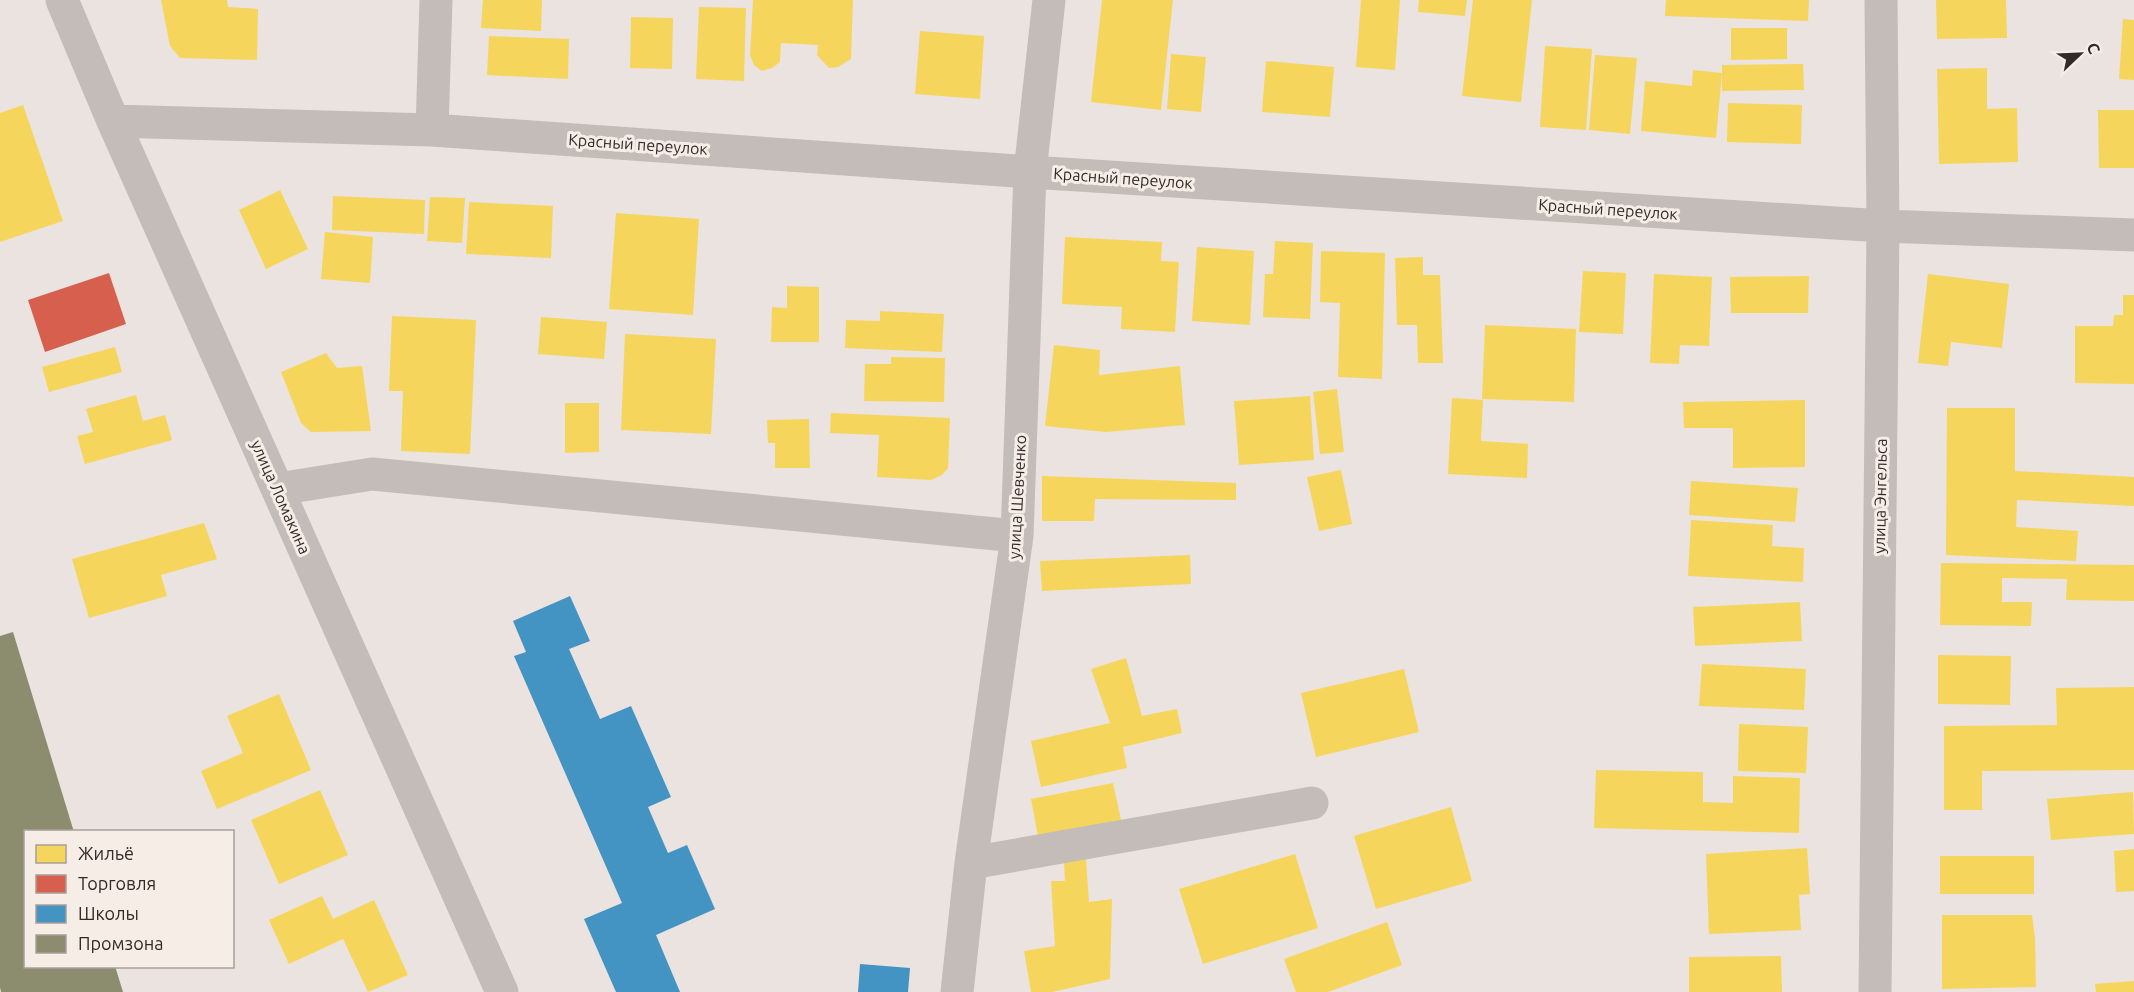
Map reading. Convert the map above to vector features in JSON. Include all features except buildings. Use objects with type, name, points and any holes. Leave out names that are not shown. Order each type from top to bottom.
[{"type":"street","name":"улица Ломакина","points":[[62,0],[113,121],[502,992]]},
{"type":"street","points":[[432,130],[436,0]]},
{"type":"street","name":"улица Шевченко","points":[[957,992],[972,863],[1017,536],[1030,172],[1049,0]]},
{"type":"street","name":"улица Энгельса","points":[[1875,992],[1883,226],[1881,0]]},
{"type":"street","name":"Красный переулок","points":[[113,121],[432,130],[1030,172],[1883,226],[2134,235]]},
{"type":"street","points":[[278,489],[372,474],[1017,536]]},
{"type":"street","points":[[972,863],[1312,803]]}]
